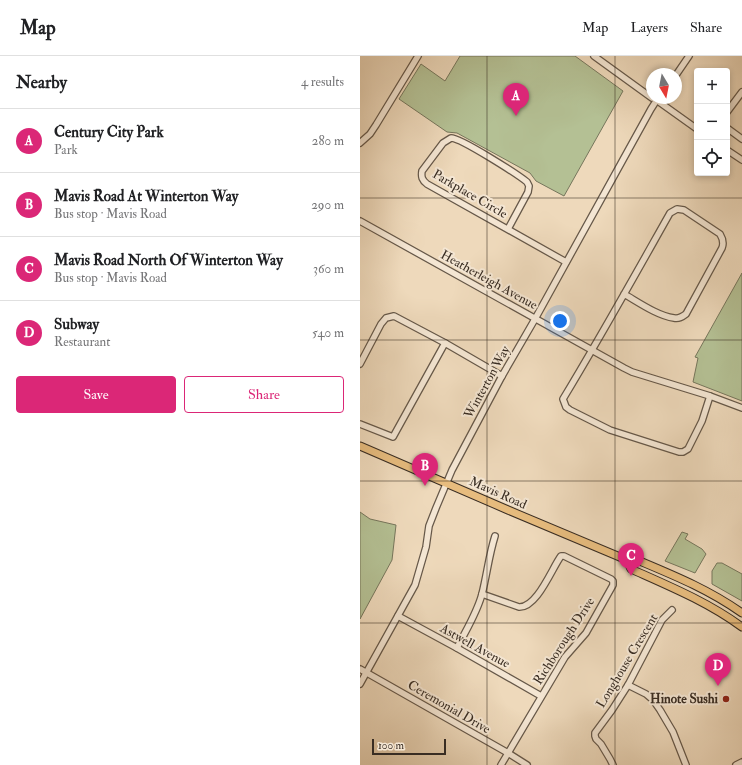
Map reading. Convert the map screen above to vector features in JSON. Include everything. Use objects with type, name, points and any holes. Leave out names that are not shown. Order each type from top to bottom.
[{"type":"main road","name":"Mavis Road","points":[[360,446],[627,560],[635,558],[707,590],[742,613]]},
{"type":"main road","name":"Mavis Road","points":[[627,560],[631,569],[680,590],[701,601],[742,627]]},
{"type":"street","points":[[360,143],[370,134],[376,125],[418,56]]},
{"type":"street","points":[[594,56],[646,93]]},
{"type":"street","points":[[681,68],[689,56]]},
{"type":"street","points":[[730,108],[742,92]]},
{"type":"street","name":"Winterton Way","points":[[360,684],[415,585],[426,548],[429,526],[452,470],[502,376],[535,319],[652,104]]},
{"type":"street","points":[[662,104],[694,127]]},
{"type":"street","points":[[730,130],[742,139]]},
{"type":"street","name":"Parkplace Circle","points":[[508,229],[528,192],[529,189],[526,182],[486,155],[457,139],[451,138],[445,142],[422,171],[423,182],[566,262]]},
{"type":"street","points":[[730,152],[742,160]]},
{"type":"street","points":[[624,294],[660,314],[675,319],[682,318],[686,314],[722,248],[724,244],[723,238],[720,234],[684,210],[678,209],[670,213],[624,294],[593,351],[564,399],[566,407],[610,430],[683,452],[688,449],[702,421],[710,396]]},
{"type":"street","name":"Heatherleigh Avenue","points":[[360,221],[632,372],[710,396],[742,408]]},
{"type":"street","points":[[360,364],[381,324],[386,318],[394,316],[502,376]]},
{"type":"street","points":[[360,424],[393,437],[445,343]]},
{"type":"street","points":[[457,648],[482,594],[491,548],[496,536]]},
{"type":"street","name":"Richborough Drive","points":[[482,594],[519,607],[526,606],[543,587],[561,556],[564,556],[614,581],[586,633],[565,657],[501,765]]},
{"type":"street","name":"Longhouse Crescent","points":[[613,765],[601,744],[596,739],[595,733],[628,685],[662,620],[672,610]]},
{"type":"street","name":"Astwell Avenue","points":[[398,616],[541,696]]},
{"type":"street","name":"Ceremonial Drive","points":[[360,669],[527,765]]},
{"type":"street","points":[[628,685],[646,694],[653,700],[673,732],[686,765]]},
{"type":"street","points":[[736,765],[742,762]]},
{"type":"green space","points":[[460,56],[575,56],[623,91],[564,196],[536,181],[530,173],[457,133],[447,132],[399,99],[421,64],[445,81]]},
{"type":"green space","points":[[742,273],[742,401],[693,382],[698,358],[695,357]]},
{"type":"green space","points":[[360,512],[370,519],[396,525],[392,560],[360,619]]},
{"type":"green space","points":[[682,532],[688,534],[685,539],[702,549],[706,554],[695,573],[665,561]]},
{"type":"green space","points":[[717,563],[722,563],[742,574],[742,601],[712,584],[712,571]]},
{"type":"place","name":"Century City Park","points":[[516,116]]},
{"type":"place","name":"Mavis Road At Winterton Way","points":[[425,486]]},
{"type":"place","name":"Mavis Road North Of Winterton Way","points":[[631,576]]},
{"type":"place","name":"Subway","points":[[718,686]]},
{"type":"place","name":"Hinote Sushi","points":[[726,699]]}]
